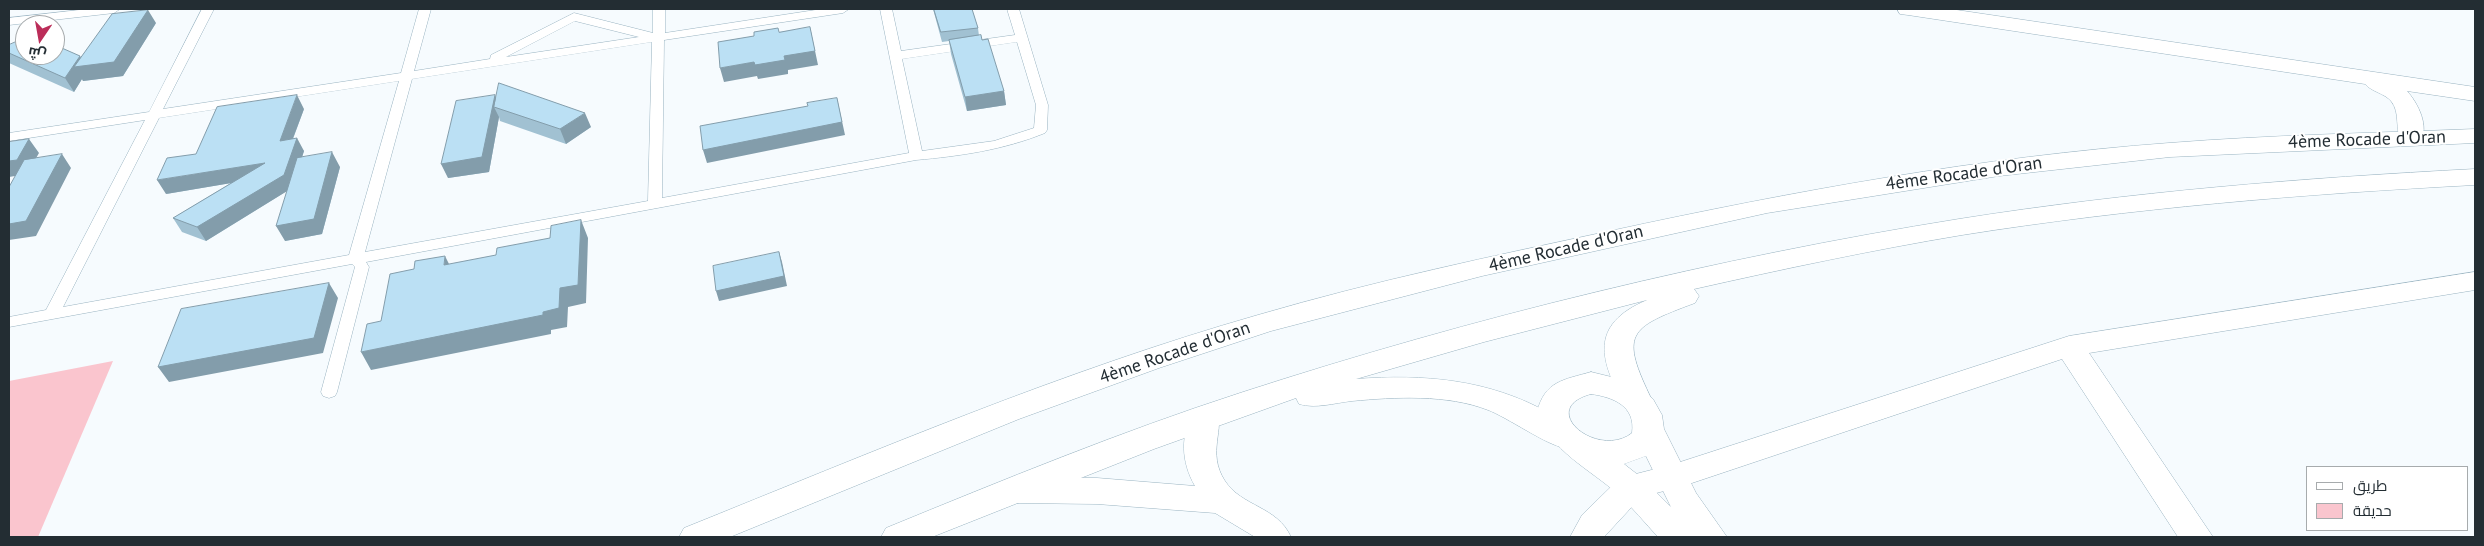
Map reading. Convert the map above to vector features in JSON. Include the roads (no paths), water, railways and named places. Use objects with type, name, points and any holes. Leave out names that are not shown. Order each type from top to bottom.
[{"type":"main road","points":[[1908,9],[2475,94]]},
{"type":"main road","points":[[2357,76],[2385,86],[2401,98],[2408,108],[2411,137]]},
{"type":"main road","name":"4ème Rocade d'Oran","points":[[696,537],[1008,411],[1149,361],[1264,323],[1482,267],[1767,205],[1980,171],[2170,150],[2411,137],[2475,136]]},
{"type":"main road","points":[[898,537],[1014,490],[1215,414],[1449,340],[1590,304],[1764,264],[1889,240],[2130,204],[2295,189],[2475,177]]},
{"type":"main road","points":[[1710,537],[1684,501],[1649,431],[1649,420],[1645,410],[1637,400],[1623,370],[1618,350],[1620,338],[1626,326],[1647,312],[1764,264]]},
{"type":"main road","points":[[1587,537],[1594,524],[1631,487],[1672,477],[2069,346],[2475,281]]},
{"type":"main road","points":[[2069,346],[2196,537]]},
{"type":"main road","points":[[1637,400],[1624,391],[1600,384],[1576,385],[1563,391],[1555,400],[1552,411],[1554,423],[1571,441],[1602,453],[1624,452],[1636,447],[1644,440],[1649,431]]},
{"type":"main road","points":[[1274,537],[1266,527],[1221,501],[1207,481],[1199,460],[1198,439],[1215,414],[1334,392],[1364,389],[1435,389],[1487,398],[1523,412],[1571,441],[1631,487],[1679,537]]},
{"type":"main road","points":[[1014,490],[1097,491],[1221,501]]},
{"type":"lane","points":[[9,22],[114,9]]},
{"type":"lane","points":[[52,314],[156,114],[208,9]]},
{"type":"lane","points":[[329,392],[362,267],[356,258],[424,9]]},
{"type":"lane","points":[[655,204],[658,9]]},
{"type":"lane","points":[[9,137],[843,9]]},
{"type":"lane","points":[[886,9],[916,156]]},
{"type":"lane","points":[[9,322],[916,156],[961,152],[1021,140],[1040,130],[1042,105],[1013,9]]},
{"type":"lane","points":[[483,64],[574,13],[658,37]]},
{"type":"lane","points":[[895,56],[1022,38]]}]
